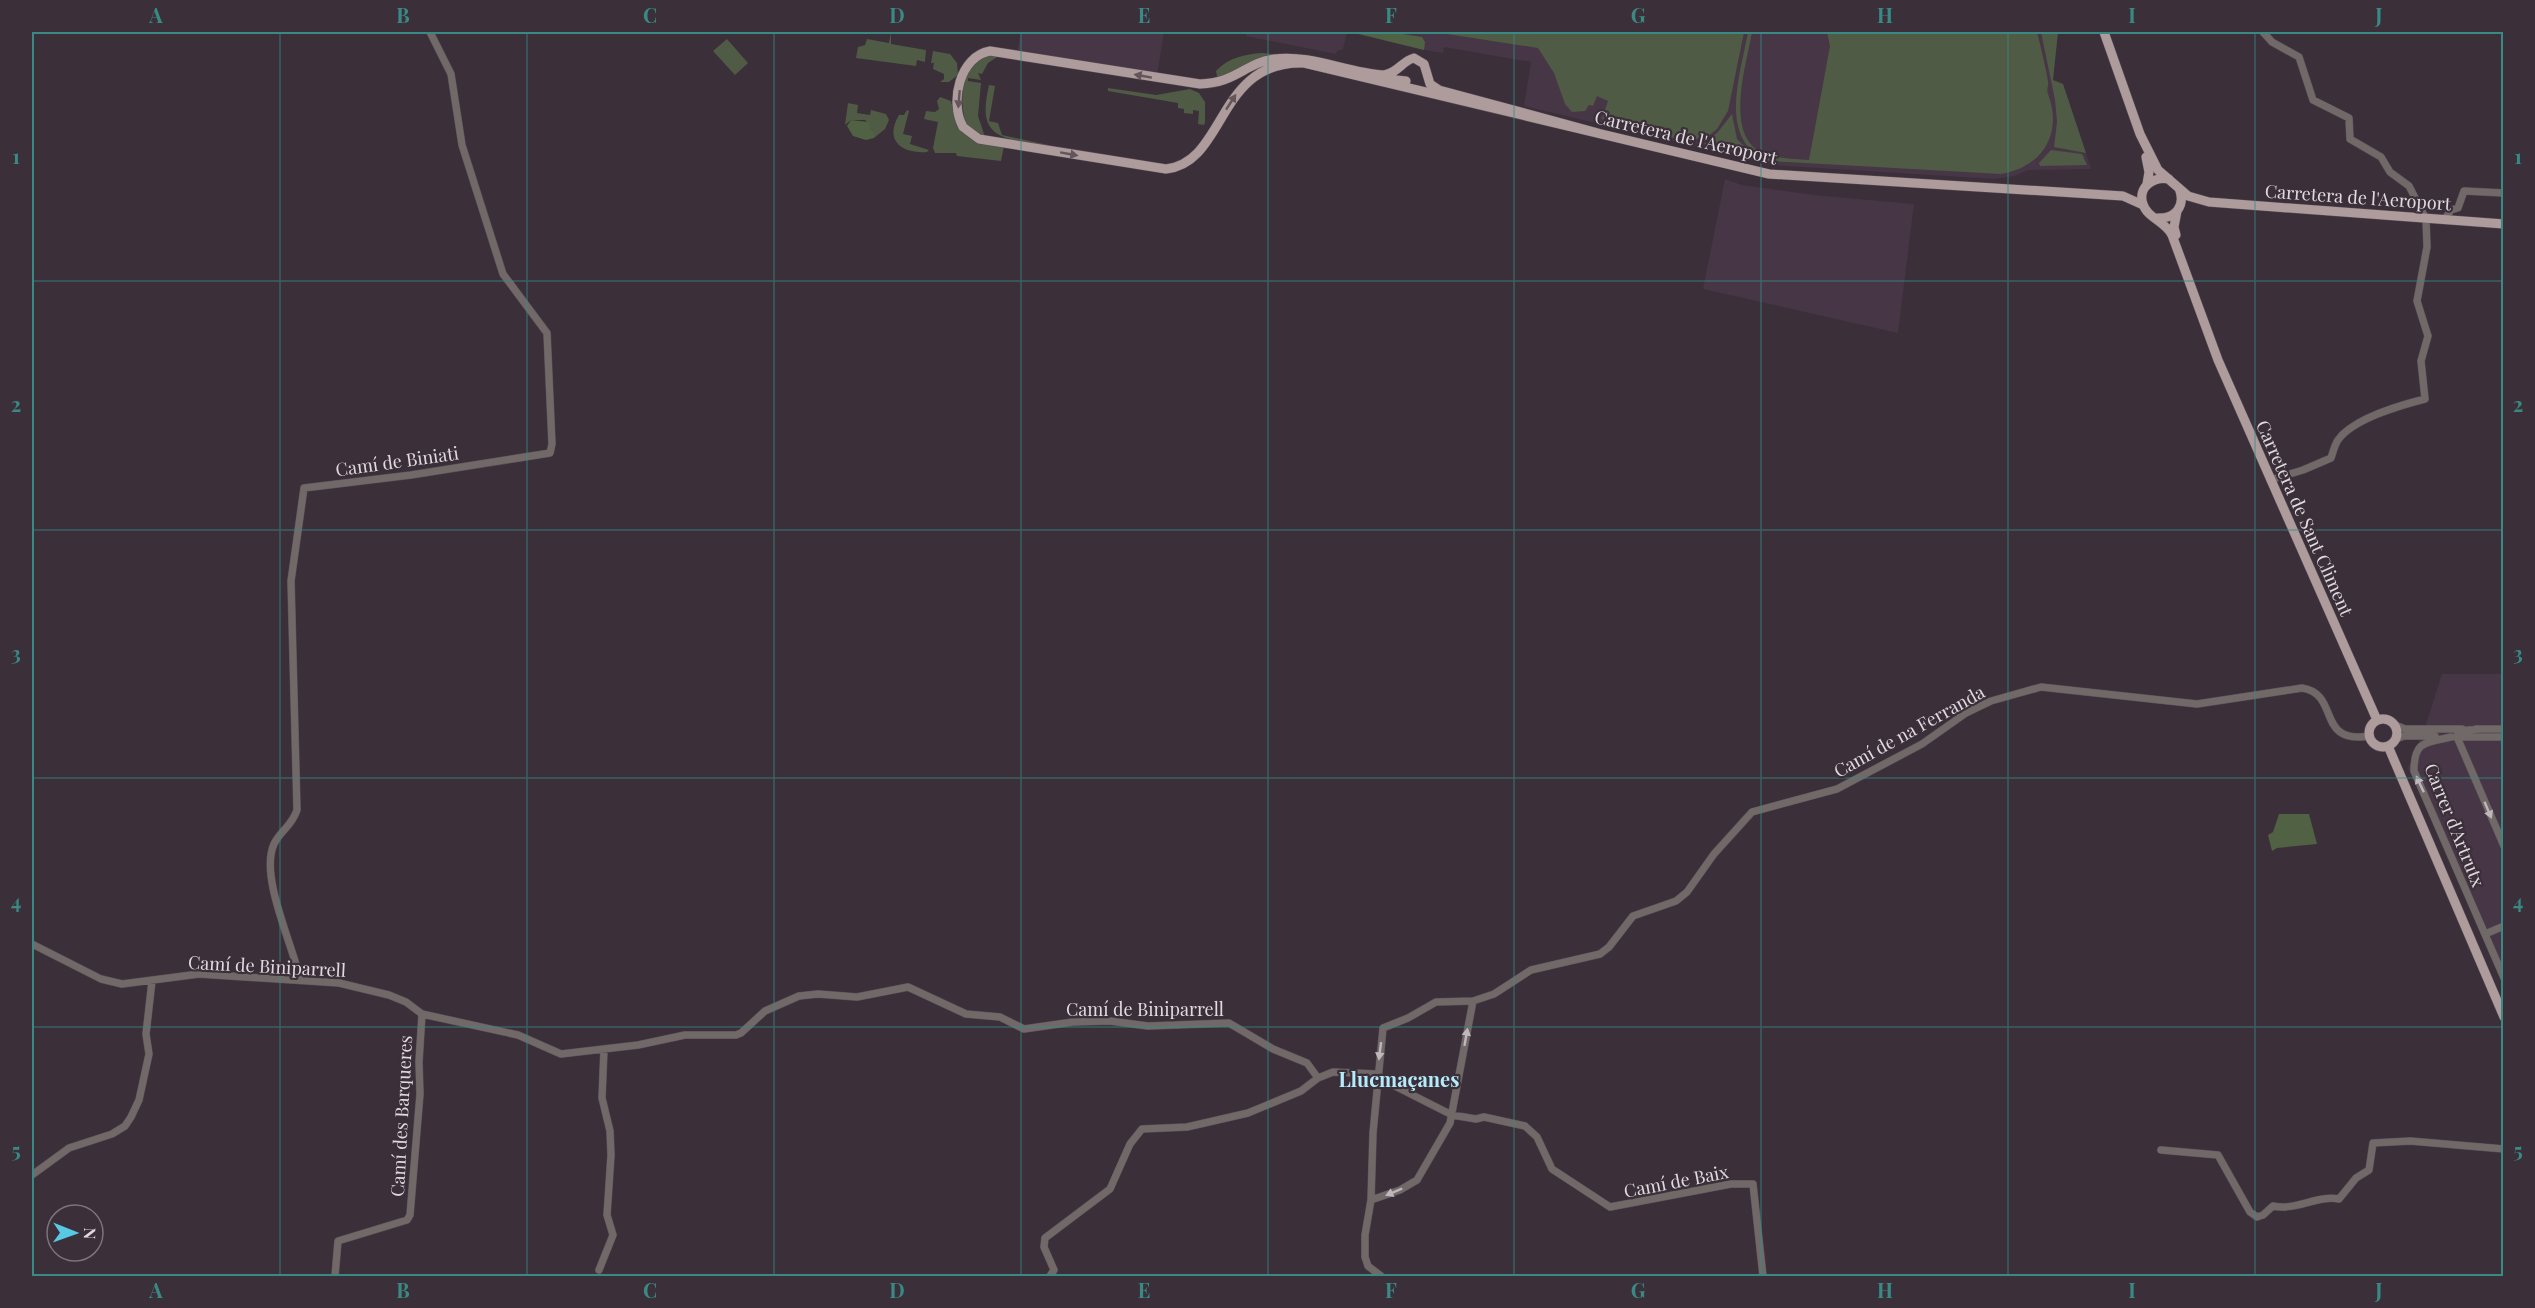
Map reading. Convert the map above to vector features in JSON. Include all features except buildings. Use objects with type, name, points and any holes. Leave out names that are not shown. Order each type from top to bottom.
[{"type":"main road","points":[[2104,32],[2140,134],[2148,166],[2146,186],[2142,197],[2143,205],[2148,213],[2158,218],[2172,235],[2208,332]]},
{"type":"main road","name":"Carretera de l'Aeroport","points":[[1403,65],[1393,73],[1376,75],[1298,58],[1274,59],[1257,64],[1217,83],[1200,84],[1003,51],[980,53],[972,58],[966,67],[958,107],[960,122],[969,134],[979,139],[1163,170],[1179,166],[1194,154],[1249,79],[1263,70],[1286,64],[1313,64],[1482,107],[1769,174],[2123,196],[2143,205]]},
{"type":"main road","points":[[1410,83],[1401,72],[1403,65],[1410,59],[1418,59],[1424,63],[1430,84],[1439,90],[1598,133]]},
{"type":"main road","points":[[1410,83],[1423,80],[1426,71]]},
{"type":"main road","points":[[1360,76],[1410,83],[1482,107]]},
{"type":"main road","points":[[2140,134],[2158,170],[2193,198],[2209,202]]},
{"type":"main road","points":[[2146,186],[2155,179],[2169,179]]},
{"type":"main road","name":"Carretera de l'Aeroport","points":[[2123,196],[2146,186]]},
{"type":"main road","points":[[2179,188],[2182,196],[2174,228],[2208,332]]},
{"type":"main road","points":[[2158,218],[2168,217],[2188,204],[2209,202]]},
{"type":"main road","name":"Carretera de l'Aeroport","points":[[2209,202],[2504,224]]},
{"type":"main road","name":"Carretera de Sant Climent","points":[[2208,332],[2270,480],[2375,716]]},
{"type":"main road","points":[[2375,716],[2395,725],[2396,739],[2388,746],[2377,745],[2370,736],[2375,716]]},
{"type":"main road","points":[[2388,746],[2504,1017]]},
{"type":"street","name":"Camí de Biniati","points":[[300,980],[281,920],[272,870],[274,844],[294,820],[297,810],[291,581],[304,488],[522,458],[550,453],[552,444],[547,333],[503,274],[462,145],[451,74],[430,32]]},
{"type":"street","points":[[2263,32],[2272,42],[2299,57],[2313,100],[2349,118],[2350,139],[2381,157],[2390,172],[2409,186],[2426,219],[2427,247],[2417,301],[2428,336],[2421,361],[2425,399],[2382,411],[2346,432],[2338,440],[2331,458],[2270,480]]},
{"type":"street","points":[[2444,220],[2451,210],[2458,208],[2464,191],[2482,190],[2504,193]]},
{"type":"street","name":"Camí de na Ferranda","points":[[1473,1001],[1494,993],[1531,970],[1600,954],[1606,950],[1633,916],[1683,896],[1714,854],[1752,812],[1837,789],[1922,744],[1978,707],[2017,693],[2049,687],[2196,704],[2302,688],[2315,692],[2322,699],[2341,734],[2350,738],[2370,736]]},
{"type":"street","points":[[2395,725],[2433,732],[2434,736]]},
{"type":"street","points":[[2416,728],[2504,729]]},
{"type":"street","points":[[2452,737],[2458,731],[2480,729]]},
{"type":"street","points":[[2396,739],[2404,736],[2424,739],[2434,736],[2504,736]]},
{"type":"street","points":[[2452,737],[2504,846]]},
{"type":"street","name":"Carrer d'Artrutx","points":[[2452,737],[2424,739],[2415,754],[2414,771],[2504,978]]},
{"type":"street","points":[[2485,934],[2504,926]]},
{"type":"street","name":"Camí de Biniparrell","points":[[32,944],[108,982],[129,984],[199,974],[330,981],[370,989],[405,1002],[422,1014],[518,1035],[555,1053],[604,1049],[684,1035],[736,1035],[770,1008],[799,996],[818,994],[857,997],[902,987],[915,989],[966,1014],[1000,1017],[1024,1029],[1092,1022],[1148,1026],[1229,1023],[1273,1049],[1305,1061],[1318,1078]]},
{"type":"street","points":[[32,1175],[69,1148],[112,1134],[125,1126],[131,1117],[139,1100],[149,1054],[146,1034],[152,981]]},
{"type":"street","points":[[1371,1200],[1400,1190],[1417,1180],[1450,1123],[1473,1001],[1435,1002],[1408,1018],[1383,1028],[1377,1075],[1371,1200],[1365,1235],[1365,1257],[1368,1266],[1381,1276]]},
{"type":"street","name":"Camí des Barqueres","points":[[335,1276],[339,1240],[406,1220],[410,1215],[420,1094],[422,1014]]},
{"type":"street","points":[[599,1270],[612,1244],[614,1234],[607,1215],[611,1186],[610,1131],[602,1098],[604,1049]]},
{"type":"street","points":[[1050,1276],[1053,1270],[1044,1247],[1045,1238],[1110,1189],[1130,1144],[1142,1129],[1187,1127],[1248,1113],[1301,1091],[1318,1078],[1333,1072],[1377,1075],[1452,1115]]},
{"type":"street","name":"Camí de Baix","points":[[1452,1115],[1519,1123],[1529,1129],[1540,1143],[1552,1169],[1594,1199],[1613,1208],[1731,1184],[1753,1184],[1763,1276]]},
{"type":"street","points":[[2161,1150],[2218,1155],[2250,1212],[2257,1216],[2263,1215],[2273,1206],[2288,1207],[2327,1196],[2339,1199],[2356,1178],[2369,1170],[2373,1143],[2410,1141],[2504,1149]]},
{"type":"shaded area","points":[[1021,32],[1164,32],[1156,82],[1016,57]]},
{"type":"shaded area","points":[[1247,32],[1347,32],[1343,49],[1337,51],[1336,54],[1246,36]]},
{"type":"shaded area","points":[[1347,32],[2058,32],[2053,80],[2063,84],[2091,169],[2028,170],[2014,176],[1995,179],[1772,165],[1524,106],[1531,62],[1444,47],[1443,53],[1424,50]]},
{"type":"shaded area","points":[[1725,179],[1742,185],[1814,195],[1914,204],[1898,333],[1703,289]]},
{"type":"shaded area","points":[[2442,674],[2503,674],[2503,982],[2408,768],[2426,724]]},
{"type":"green space","points":[[891,32],[891,44],[926,50],[925,62],[917,60],[916,66],[856,58],[858,47],[865,45],[867,39],[889,43]]},
{"type":"green space","points":[[1351,32],[1390,32],[1422,37],[1425,42],[1424,50]]},
{"type":"green space","points":[[1434,32],[1744,32],[1728,111],[1717,129],[1707,137],[1685,141],[1602,119],[1608,101],[1597,96],[1593,106],[1589,105],[1585,111],[1572,112],[1565,104],[1554,73],[1538,48]]},
{"type":"green space","points":[[1748,32],[1752,32],[1743,79],[1741,115],[1744,131],[1751,144],[1763,153],[1809,160],[1830,46],[1827,32],[2037,32],[2047,75],[2047,92],[2052,108],[2051,135],[2046,146],[2028,164],[2001,174],[1769,161],[1753,151],[1742,138],[1737,122],[1738,86]]},
{"type":"green space","points":[[2041,32],[2058,32],[2053,80],[2063,84],[2086,153],[2054,147],[2057,122],[2055,100]]},
{"type":"green space","points":[[727,39],[748,63],[735,75],[713,51]]},
{"type":"green space","points":[[933,51],[950,54],[957,63],[958,75],[949,82],[940,82],[944,79],[944,74],[933,69],[934,63],[931,63]]},
{"type":"green space","points":[[1262,53],[1280,55],[1218,81],[1216,71],[1226,63],[1243,56]]},
{"type":"green space","points":[[990,55],[1000,55],[988,63],[982,74],[978,73],[981,80],[968,78],[968,81],[981,83],[978,116],[985,137],[966,125],[962,93],[968,70],[978,60]]},
{"type":"green space","points":[[989,85],[995,86],[989,121],[998,123],[1002,135],[1048,145],[1007,138],[998,134],[992,129],[986,115]]},
{"type":"green space","points":[[1108,88],[1156,95],[1190,89],[1199,93],[1205,102],[1204,125],[1198,124],[1199,111],[1193,110],[1193,114],[1184,113],[1184,109],[1178,108],[1178,103],[1108,91]]},
{"type":"green space","points":[[940,97],[951,101],[957,126],[963,133],[977,141],[1004,146],[1001,161],[957,156],[956,153],[935,153],[933,148],[938,122],[924,119],[926,111],[935,112],[939,109],[937,101]]},
{"type":"green space","points":[[848,103],[858,105],[857,113],[870,115],[871,110],[886,114],[889,120],[885,129],[874,138],[872,129],[865,120],[851,120],[845,125]]},
{"type":"green space","points":[[907,110],[909,111],[903,134],[912,136],[910,144],[929,150],[927,152],[910,151],[898,144],[894,138],[893,132],[899,115],[904,115]]},
{"type":"green space","points":[[1732,114],[1737,139],[1753,155],[1751,157],[1704,144],[1718,132]]},
{"type":"green space","points":[[851,120],[868,122],[874,138],[866,140],[853,136],[847,126]]},
{"type":"green space","points":[[2051,150],[2082,154],[2087,165],[2040,166],[2039,163]]},
{"type":"green space","points":[[2279,814],[2309,814],[2317,844],[2277,848],[2272,851],[2268,835],[2273,832]]},
{"type":"district","name":"Llucmaçanes","points":[[1399,1078]]}]
